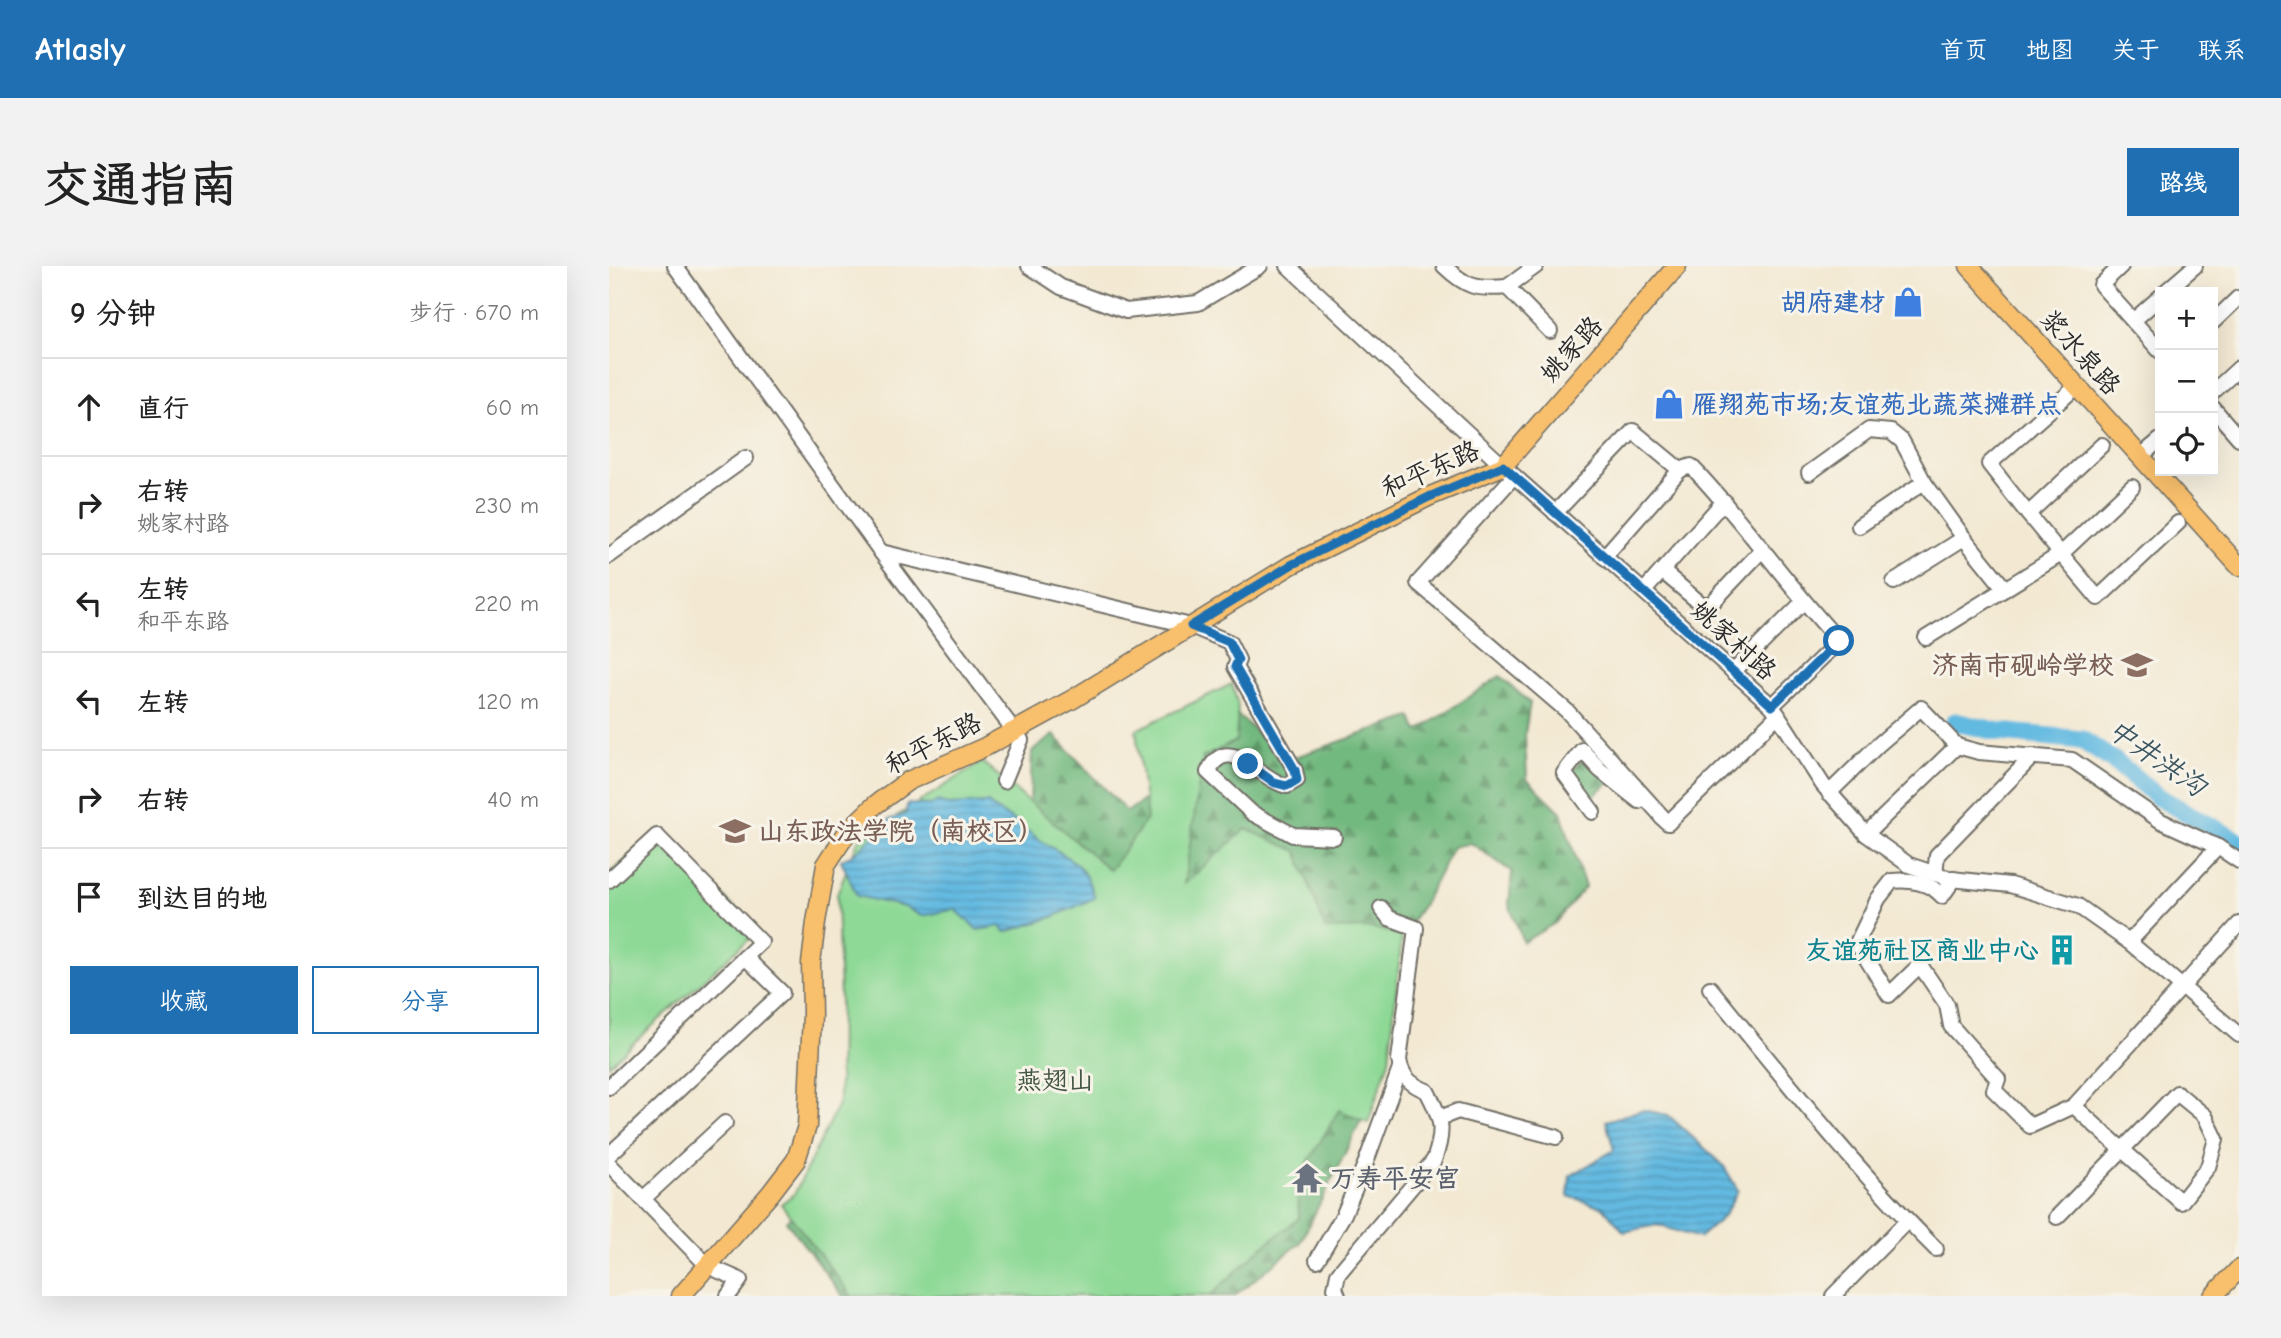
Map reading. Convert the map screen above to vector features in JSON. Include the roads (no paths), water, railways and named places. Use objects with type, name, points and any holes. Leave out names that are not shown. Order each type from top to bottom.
[{"type":"main road","name":"姚家路","points":[[1508,471],[1677,266]]},
{"type":"main road","name":"浆水泉路","points":[[1969,266],[2239,566]]},
{"type":"main road","name":"和平东路","points":[[681,1296],[796,1160],[807,1126],[811,963],[826,865],[848,831],[908,781],[985,747],[1073,699],[1291,565],[1429,497],[1508,471]]},
{"type":"main road","points":[[2213,1296],[2239,1269]]},
{"type":"street","points":[[675,266],[881,552],[1021,740],[1004,781]]},
{"type":"street","points":[[1029,266],[1061,287],[1126,311],[1198,303],[1260,266]]},
{"type":"street","name":"姚家村路","points":[[1288,266],[1508,471],[1775,711],[1829,793],[1866,834],[1909,865],[1935,874],[1954,879],[2010,885],[2078,906],[2129,942],[2239,1035]]},
{"type":"street","points":[[1444,266],[1463,284],[1491,289],[1507,287],[1536,266]]},
{"type":"street","points":[[2121,266],[2101,285],[2159,350]]},
{"type":"street","points":[[2171,287],[2195,266]]},
{"type":"street","points":[[1507,287],[1550,331]]},
{"type":"street","points":[[2218,317],[2238,298]]},
{"type":"street","points":[[2133,321],[2155,301]]},
{"type":"street","points":[[2218,387],[2239,368]]},
{"type":"street","points":[[2077,386],[1989,464],[2098,598],[2178,523]]},
{"type":"street","points":[[2217,413],[2239,438]]},
{"type":"street","points":[[1809,473],[1869,430],[1891,432],[1902,441],[1924,482],[2005,589]]},
{"type":"street","points":[[1555,513],[1633,431],[1680,470]]},
{"type":"street","points":[[2141,456],[2155,444]]},
{"type":"street","points":[[2028,514],[2102,445]]},
{"type":"street","points":[[609,556],[746,458]]},
{"type":"street","points":[[1604,556],[1680,470],[1691,466],[1724,501],[1803,602],[1839,641],[1668,823]]},
{"type":"street","points":[[1508,471],[1418,583],[1567,711],[1668,823]]},
{"type":"street","points":[[1859,526],[1924,482]]},
{"type":"street","points":[[1926,638],[2061,554],[2132,487]]},
{"type":"street","points":[[1644,592],[1724,501]]},
{"type":"street","points":[[1894,582],[1964,538]]},
{"type":"street","points":[[1662,571],[1700,603],[1710,605],[1762,550]]},
{"type":"street","points":[[881,552],[1191,626],[1229,642],[1238,660],[1235,667],[1295,770],[1297,780],[1287,786],[1275,783],[1234,755],[1224,754],[1213,762],[1208,772],[1252,813],[1293,835],[1334,837]]},
{"type":"street","points":[[1733,672],[1803,602]]},
{"type":"street","points":[[1829,793],[1921,708],[1957,746],[1979,752],[2072,760],[2156,818],[2239,861]]},
{"type":"street","points":[[1866,834],[1957,746]]},
{"type":"street","points":[[1593,812],[1564,773],[1582,750],[1600,770],[1668,823]]},
{"type":"street","points":[[1935,874],[1937,855],[2033,757]]},
{"type":"street","points":[[609,880],[657,836],[761,942],[609,1087]]},
{"type":"street","points":[[2129,942],[2218,848]]},
{"type":"street","points":[[1954,879],[1942,896],[1937,890],[1908,879],[1892,881],[1878,899],[1857,943],[1889,995],[1920,965],[1947,1006],[1951,1026],[1998,1079],[1994,1090],[2030,1126],[2074,1106],[2239,924]]},
{"type":"street","points":[[1317,1260],[1344,1214],[1400,1069],[1401,1038],[1416,928],[1389,918],[1381,908]]},
{"type":"street","points":[[609,1155],[782,993],[745,957]]},
{"type":"street","points":[[1710,988],[1825,1129],[1907,1221],[1936,1249]]},
{"type":"street","points":[[1338,1296],[1335,1288],[1338,1274],[1434,1160],[1441,1140],[1440,1118],[1427,1091],[1411,1085],[1400,1069]]},
{"type":"street","points":[[2057,1217],[2122,1149],[2177,1093],[2204,1116],[2216,1139],[2208,1167],[2181,1202],[2122,1149],[2074,1106]]},
{"type":"street","points":[[1440,1118],[1458,1111],[1556,1137]]},
{"type":"street","points":[[643,1199],[725,1123]]},
{"type":"street","points":[[609,1164],[708,1266],[740,1280],[728,1296]]},
{"type":"street","points":[[1832,1296],[1907,1221]]},
{"type":"water","points":[[938,801],[948,805],[988,803],[1073,861],[1085,874],[1095,898],[1050,918],[1006,932],[1000,926],[978,930],[955,909],[922,916],[905,907],[857,896],[841,860],[865,844],[884,821],[906,814],[907,804],[931,805]]},
{"type":"water","points":[[1642,1110],[1668,1115],[1723,1165],[1738,1190],[1723,1217],[1699,1238],[1657,1225],[1624,1232],[1603,1207],[1568,1196],[1570,1176],[1614,1150],[1606,1121]]},
{"type":"waterway","name":"中井洪沟","points":[[1955,722],[2000,732],[2082,740],[2117,763],[2158,797],[2239,842]]},
{"type":"place","name":"胡府建材","points":[[1908,302]]},
{"type":"place","name":"雁翔苑市场;友谊苑北蔬菜摊群点","points":[[1669,404]]},
{"type":"place","name":"济南市砚岭学校","points":[[2137,665]]},
{"type":"place","name":"山东政法学院（南校区）","points":[[735,831]]},
{"type":"place","name":"友谊苑社区商业中心","points":[[2062,950]]},
{"type":"place","name":"万寿平安宫","points":[[1307,1178]]},
{"type":"park label","name":"燕翅山","points":[[1055,1080]]}]
